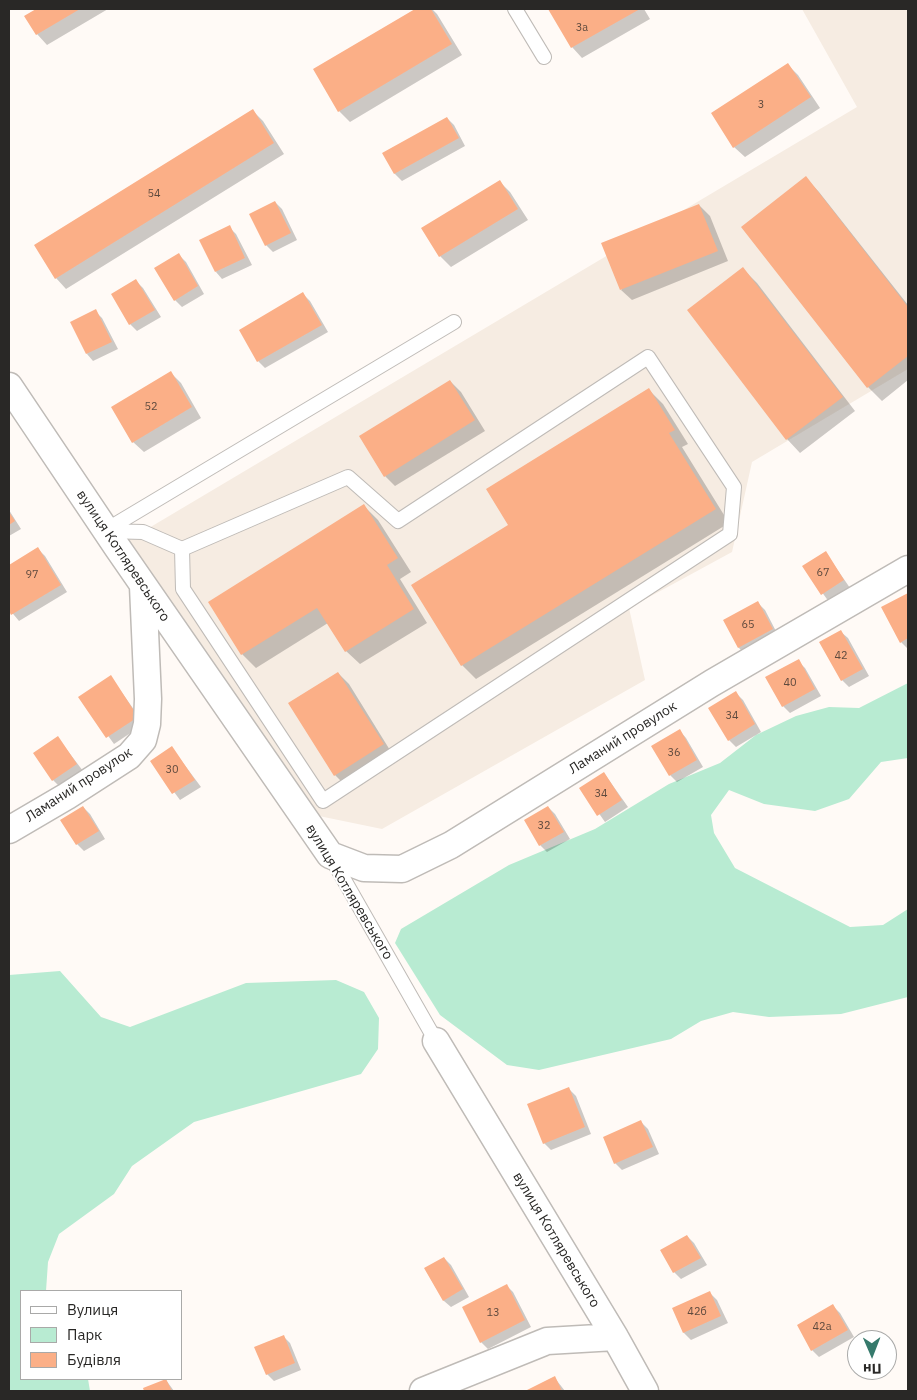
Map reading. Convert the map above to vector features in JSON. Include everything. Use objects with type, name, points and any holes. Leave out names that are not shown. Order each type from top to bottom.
[{"type":"street","name":"вулиця Котляревського","points":[[10,389],[143,586],[330,855]]},
{"type":"street","name":"Ламаний провулок","points":[[330,855],[364,868],[402,869],[451,845],[712,683],[908,569]]},
{"type":"street","name":"Ламаний провулок","points":[[9,830],[67,796],[129,756],[143,740],[147,724],[148,699],[143,586]]},
{"type":"street","name":"вулиця Котляревського","points":[[436,1041],[615,1337],[645,1391]]},
{"type":"street","points":[[423,1391],[547,1341],[615,1337]]},
{"type":"lane","points":[[515,9],[544,56]]},
{"type":"lane","points":[[105,530],[454,322]]},
{"type":"lane","points":[[105,530],[144,532],[182,549],[348,477],[398,521],[648,357],[734,487],[730,534],[323,801],[183,589],[182,549]]},
{"type":"lane","name":"вулиця Котляревського","points":[[330,855],[436,1041]]},
{"type":"shaded area","points":[[802,9],[908,9],[908,369],[752,462],[732,552],[629,608],[645,680],[382,829],[319,816],[127,541],[857,107]]},
{"type":"green space","points":[[908,683],[908,758],[881,762],[849,799],[815,811],[764,804],[729,790],[711,815],[714,833],[735,868],[850,927],[883,925],[908,909],[908,997],[841,1014],[769,1017],[733,1012],[701,1021],[671,1039],[539,1070],[507,1065],[440,1015],[395,943],[401,929],[509,865],[595,829],[669,784],[720,763],[756,735],[796,716],[829,707],[859,708]]},
{"type":"green space","points":[[60,971],[101,1017],[130,1027],[246,983],[336,980],[364,992],[379,1018],[378,1049],[361,1074],[194,1122],[132,1166],[114,1194],[59,1234],[48,1262],[46,1290],[20,1290],[20,1380],[88,1380],[90,1391],[9,1391],[9,975]]},
{"type":"building","points":[[36,9],[80,9],[36,35],[24,16]]},
{"type":"building","points":[[415,9],[431,9],[452,44],[338,112],[313,69]]},
{"type":"building","points":[[548,9],[640,9],[571,48]]},
{"type":"building","points":[[788,63],[811,97],[733,148],[711,113]]},
{"type":"building","points":[[253,109],[274,143],[55,279],[34,245]]},
{"type":"building","points":[[447,117],[459,138],[394,174],[382,153]]},
{"type":"building","points":[[806,176],[908,307],[908,356],[867,388],[741,227]]},
{"type":"building","points":[[500,180],[518,209],[439,257],[421,228]]},
{"type":"building","points":[[275,201],[291,233],[265,246],[249,214]]},
{"type":"building","points":[[699,204],[718,251],[620,290],[601,243]]},
{"type":"building","points":[[230,225],[245,258],[215,272],[199,240]]},
{"type":"building","points":[[179,253],[198,286],[174,301],[154,268]]},
{"type":"building","points":[[743,267],[843,397],[786,440],[687,310]]},
{"type":"building","points":[[136,279],[155,310],[129,325],[111,294]]},
{"type":"building","points":[[303,292],[322,325],[257,362],[239,330]]},
{"type":"building","points":[[96,309],[112,342],[86,354],[70,322]]},
{"type":"building","points":[[171,371],[192,407],[132,443],[111,407]]},
{"type":"building","points":[[450,380],[475,420],[384,477],[359,436]]},
{"type":"building","points":[[649,388],[675,430],[669,433],[716,509],[461,666],[411,585],[508,525],[486,489]]},
{"type":"building","points":[[364,504],[398,558],[387,565],[414,609],[345,652],[317,608],[241,655],[208,602]]},
{"type":"building","points":[[9,512],[15,521],[9,525]]},
{"type":"building","points":[[38,547],[61,585],[11,615],[9,611],[9,565]]},
{"type":"building","points":[[826,551],[844,580],[821,595],[802,566]]},
{"type":"building","points":[[908,593],[908,638],[900,643],[881,607]]},
{"type":"building","points":[[758,601],[773,629],[738,648],[723,620]]},
{"type":"building","points":[[841,630],[863,669],[841,681],[819,642]]},
{"type":"building","points":[[799,659],[815,689],[782,707],[765,677]]},
{"type":"building","points":[[338,672],[384,744],[334,776],[288,703]]},
{"type":"building","points":[[111,675],[138,717],[106,738],[78,697]]},
{"type":"building","points":[[736,691],[755,724],[728,741],[708,708]]},
{"type":"building","points":[[680,729],[697,760],[669,776],[651,746]]},
{"type":"building","points":[[58,736],[77,764],[52,781],[33,753]]},
{"type":"building","points":[[172,746],[195,780],[172,794],[150,761]]},
{"type":"building","points":[[604,772],[622,800],[597,816],[579,788]]},
{"type":"building","points":[[83,806],[99,831],[76,845],[60,820]]},
{"type":"building","points":[[548,806],[564,832],[539,846],[524,820]]},
{"type":"building","points":[[569,1087],[585,1127],[543,1144],[527,1104]]},
{"type":"building","points":[[641,1120],[653,1147],[614,1164],[603,1137]]},
{"type":"building","points":[[687,1235],[701,1258],[673,1273],[660,1250]]},
{"type":"building","points":[[444,1257],[463,1289],[443,1301],[424,1268]]},
{"type":"building","points":[[507,1284],[525,1320],[480,1343],[462,1307]]},
{"type":"building","points":[[710,1291],[721,1316],[683,1333],[672,1308]]},
{"type":"building","points":[[833,1304],[848,1330],[811,1351],[797,1325]]},
{"type":"building","points":[[284,1335],[295,1363],[266,1375],[254,1347]]},
{"type":"building","points":[[555,1376],[562,1391],[525,1391]]},
{"type":"building","points":[[166,1380],[172,1391],[144,1391],[143,1388]]}]
